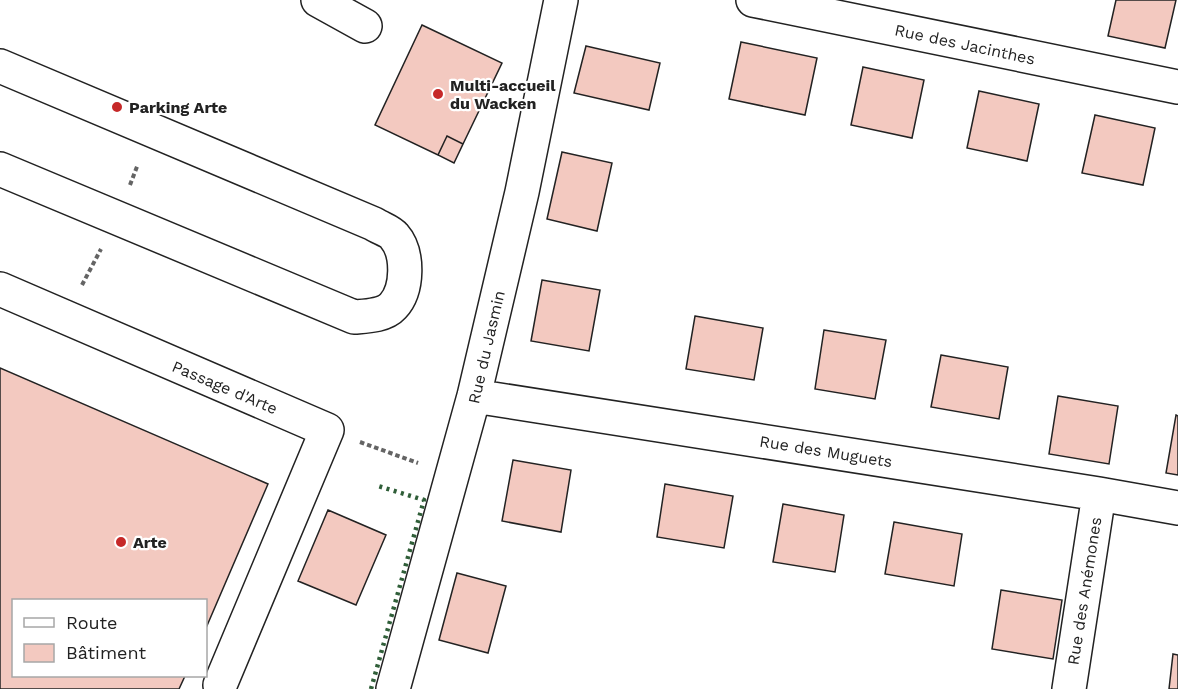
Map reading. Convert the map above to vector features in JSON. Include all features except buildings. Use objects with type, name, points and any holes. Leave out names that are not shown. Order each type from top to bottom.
[{"type":"street","points":[[318,0],[365,26]]},
{"type":"street","name":"Rue du Jasmin","points":[[393,689],[474,396],[522,192],[561,0]]},
{"type":"street","name":"Rue des Jacinthes","points":[[753,0],[1178,87]]},
{"type":"street","points":[[0,66],[374,224],[394,236],[404,257],[406,282],[393,307],[376,315],[354,317],[0,169]]},
{"type":"street","name":"Passage d'Arte","points":[[0,290],[327,430]]},
{"type":"street","name":"Rue des Muguets","points":[[474,396],[1178,508]]},
{"type":"street","points":[[220,685],[327,430]]},
{"type":"street","name":"Rue des Anémones","points":[[1069,689],[1099,494]]},
{"type":"path","points":[[327,430],[453,475]]},
{"type":"hedge","points":[[371,689],[424,500],[378,486]]},
{"type":"place","name":"Multi-accueil du Wacken","points":[[438,94]]},
{"type":"place","name":"Parking Arte","points":[[117,107]]},
{"type":"place","name":"Arte","points":[[121,542]]}]
